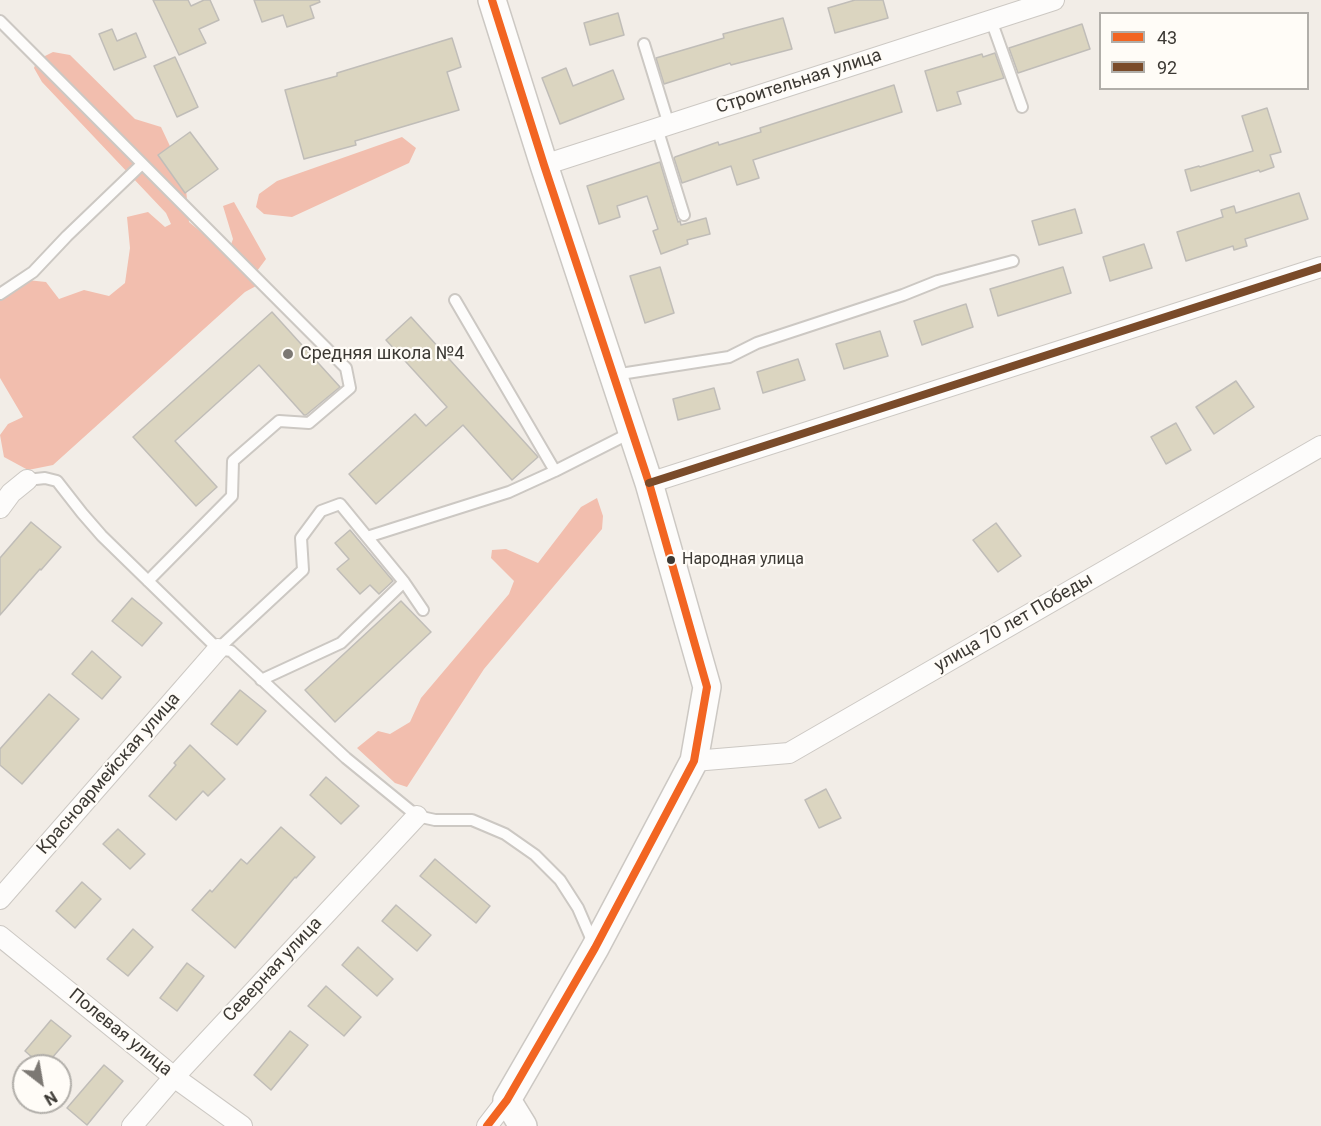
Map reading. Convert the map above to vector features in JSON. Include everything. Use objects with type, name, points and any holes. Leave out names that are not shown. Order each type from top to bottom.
[{"type":"main road","points":[[492,0],[544,165],[650,483],[707,687],[694,761],[595,948],[507,1100],[522,1126]]},
{"type":"street","name":"Строительная улица","points":[[544,165],[1054,0]]},
{"type":"street","points":[[650,483],[1321,267]]},
{"type":"street","name":"улица 70 лет Победы","points":[[694,761],[789,753],[1321,446]]},
{"type":"street","points":[[0,508],[11,493],[27,480]]},
{"type":"street","name":"Красноармейская улица","points":[[0,899],[218,649]]},
{"type":"street","name":"Северная улица","points":[[132,1126],[174,1077],[417,816]]},
{"type":"street","name":"Полевая улица","points":[[0,936],[174,1077],[242,1126]]},
{"type":"street","points":[[487,1126],[507,1100]]},
{"type":"lane","points":[[991,20],[1022,107]]},
{"type":"lane","points":[[0,21],[346,368],[350,388],[309,423],[279,421],[233,461],[232,496],[147,581]]},
{"type":"lane","points":[[644,44],[684,215]]},
{"type":"lane","points":[[0,294],[33,272],[142,164]]},
{"type":"lane","points":[[614,375],[729,357],[757,343],[939,281],[1013,261]]},
{"type":"lane","points":[[455,300],[555,471]]},
{"type":"lane","points":[[367,537],[510,492],[633,432]]},
{"type":"lane","points":[[27,480],[45,478],[57,481],[95,528],[218,649],[231,651],[346,758],[417,816],[435,820],[472,820],[505,834],[535,855],[560,880],[579,908],[595,948]]},
{"type":"lane","points":[[218,649],[303,570],[301,538],[321,510],[340,504],[404,582],[423,610]]},
{"type":"lane","points":[[261,680],[341,643],[404,582]]},
{"type":"shaded area","points":[[53,52],[70,55],[135,119],[161,127],[185,178],[189,222],[222,249],[230,247],[233,239],[223,206],[234,202],[266,259],[257,271],[256,286],[245,292],[53,465],[28,470],[4,457],[0,435],[8,424],[23,417],[0,378],[0,291],[18,279],[46,282],[59,299],[84,290],[109,296],[125,283],[130,248],[127,217],[148,212],[165,227],[171,224],[166,213],[42,82],[34,68],[37,60]]},
{"type":"shaded area","points":[[402,137],[416,148],[409,163],[292,217],[264,214],[256,207],[259,194],[277,181]]},
{"type":"shaded area","points":[[597,498],[603,516],[602,529],[484,669],[407,787],[395,783],[357,748],[378,731],[390,734],[410,722],[421,698],[509,594],[514,581],[491,558],[492,550],[506,549],[538,563],[581,507]]},
{"type":"building","points":[[153,0],[188,0],[191,6],[204,0],[210,0],[219,20],[199,29],[206,43],[179,55]]},
{"type":"building","points":[[254,0],[319,0],[320,2],[310,6],[314,18],[287,27],[283,15],[262,22]]},
{"type":"building","points":[[855,0],[883,0],[888,18],[835,33],[828,8]]},
{"type":"building","points":[[618,13],[624,35],[590,45],[584,23]]},
{"type":"building","points":[[783,18],[792,49],[731,65],[730,63],[664,84],[656,58],[724,38],[723,34]]},
{"type":"building","points":[[1082,24],[1090,49],[1018,73],[1009,48]]},
{"type":"building","points":[[112,29],[117,41],[136,33],[146,57],[114,70],[99,34]]},
{"type":"building","points":[[452,38],[461,67],[447,72],[459,110],[355,141],[356,145],[304,159],[285,90],[337,76],[337,73]]},
{"type":"building","points":[[995,53],[1004,78],[957,92],[961,104],[937,111],[925,71],[982,54],[983,57]]},
{"type":"building","points":[[175,57],[198,107],[177,117],[154,66]]},
{"type":"building","points":[[566,68],[573,86],[613,70],[624,99],[560,124],[542,78]]},
{"type":"building","points":[[894,85],[902,112],[753,160],[759,178],[737,185],[731,166],[682,183],[675,157],[718,142],[719,145],[761,132],[760,128]]},
{"type":"building","points":[[1267,108],[1281,152],[1270,155],[1274,167],[1191,191],[1185,170],[1253,151],[1242,116]]},
{"type":"building","points":[[190,132],[218,169],[185,193],[158,155]]},
{"type":"building","points":[[660,162],[678,222],[680,221],[681,225],[706,218],[710,234],[687,240],[688,244],[661,254],[653,231],[658,229],[647,196],[617,206],[620,217],[599,224],[587,186]]},
{"type":"building","points":[[1299,193],[1308,219],[1245,239],[1247,246],[1234,250],[1233,246],[1186,261],[1177,232],[1223,217],[1221,210],[1234,206],[1236,213]]},
{"type":"building","points":[[1075,209],[1082,233],[1039,245],[1032,221]]},
{"type":"building","points":[[1144,244],[1152,268],[1110,281],[1103,257]]},
{"type":"building","points":[[660,267],[674,313],[645,323],[630,276]]},
{"type":"building","points":[[1063,267],[1071,293],[998,316],[990,289]]},
{"type":"building","points":[[966,304],[973,327],[922,345],[914,321]]},
{"type":"building","points":[[272,312],[340,387],[304,415],[259,365],[175,441],[217,487],[196,506],[133,437]]},
{"type":"building","points":[[411,317],[538,457],[512,480],[463,425],[376,504],[349,474],[415,414],[426,426],[447,407],[386,340]]},
{"type":"building","points":[[880,331],[888,356],[844,369],[836,344]]},
{"type":"building","points":[[798,359],[805,380],[763,393],[757,372]]},
{"type":"building","points":[[1236,381],[1254,407],[1214,434],[1196,407]]},
{"type":"building","points":[[714,388],[720,409],[678,420],[673,399]]},
{"type":"building","points":[[1176,423],[1191,450],[1166,464],[1151,437]]},
{"type":"building","points":[[31,522],[61,547],[0,615],[0,558]]},
{"type":"building","points":[[996,523],[1021,556],[998,572],[973,540]]},
{"type":"building","points":[[350,530],[393,581],[379,594],[370,585],[360,594],[337,569],[349,559],[335,543]]},
{"type":"building","points":[[132,598],[162,623],[142,646],[112,621]]},
{"type":"building","points":[[401,601],[431,632],[335,722],[305,690]]},
{"type":"building","points":[[92,651],[121,677],[102,699],[72,674]]},
{"type":"building","points":[[240,690],[266,711],[237,745],[211,724]]},
{"type":"building","points":[[49,694],[79,719],[22,784],[0,765],[0,749]]},
{"type":"building","points":[[190,745],[225,779],[208,796],[203,791],[176,820],[149,796]]},
{"type":"building","points":[[326,777],[359,806],[341,824],[310,795]]},
{"type":"building","points":[[826,789],[841,818],[819,828],[805,800]]},
{"type":"building","points":[[281,827],[315,857],[295,877],[235,948],[192,910],[210,890],[212,892],[241,859],[247,864]]},
{"type":"building","points":[[118,829],[145,854],[130,869],[103,844]]},
{"type":"building","points":[[435,859],[490,906],[476,923],[420,876]]},
{"type":"building","points":[[82,882],[101,899],[75,928],[56,911]]},
{"type":"building","points":[[396,905],[431,935],[417,951],[382,921]]},
{"type":"building","points":[[133,929],[153,947],[128,976],[107,959]]},
{"type":"building","points":[[358,947],[393,979],[377,996],[342,965]]},
{"type":"building","points":[[187,963],[204,976],[177,1011],[160,998]]},
{"type":"building","points":[[326,986],[361,1017],[344,1036],[308,1006]]},
{"type":"building","points":[[51,1020],[71,1036],[55,1054],[28,1054],[25,1051]]},
{"type":"building","points":[[290,1031],[308,1045],[271,1090],[254,1075]]},
{"type":"building","points":[[104,1065],[123,1081],[87,1125],[72,1112],[72,1102]]},
{"type":"transit line","name":"43","points":[[487,1126],[507,1100],[595,948],[694,761],[707,687],[649,483],[492,0]]},
{"type":"transit line","name":"92","points":[[649,483],[1321,267]]},
{"type":"place","name":"Средняя школа №4","points":[[288,354]]},
{"type":"place","name":"Народная улица","points":[[671,560]]}]
